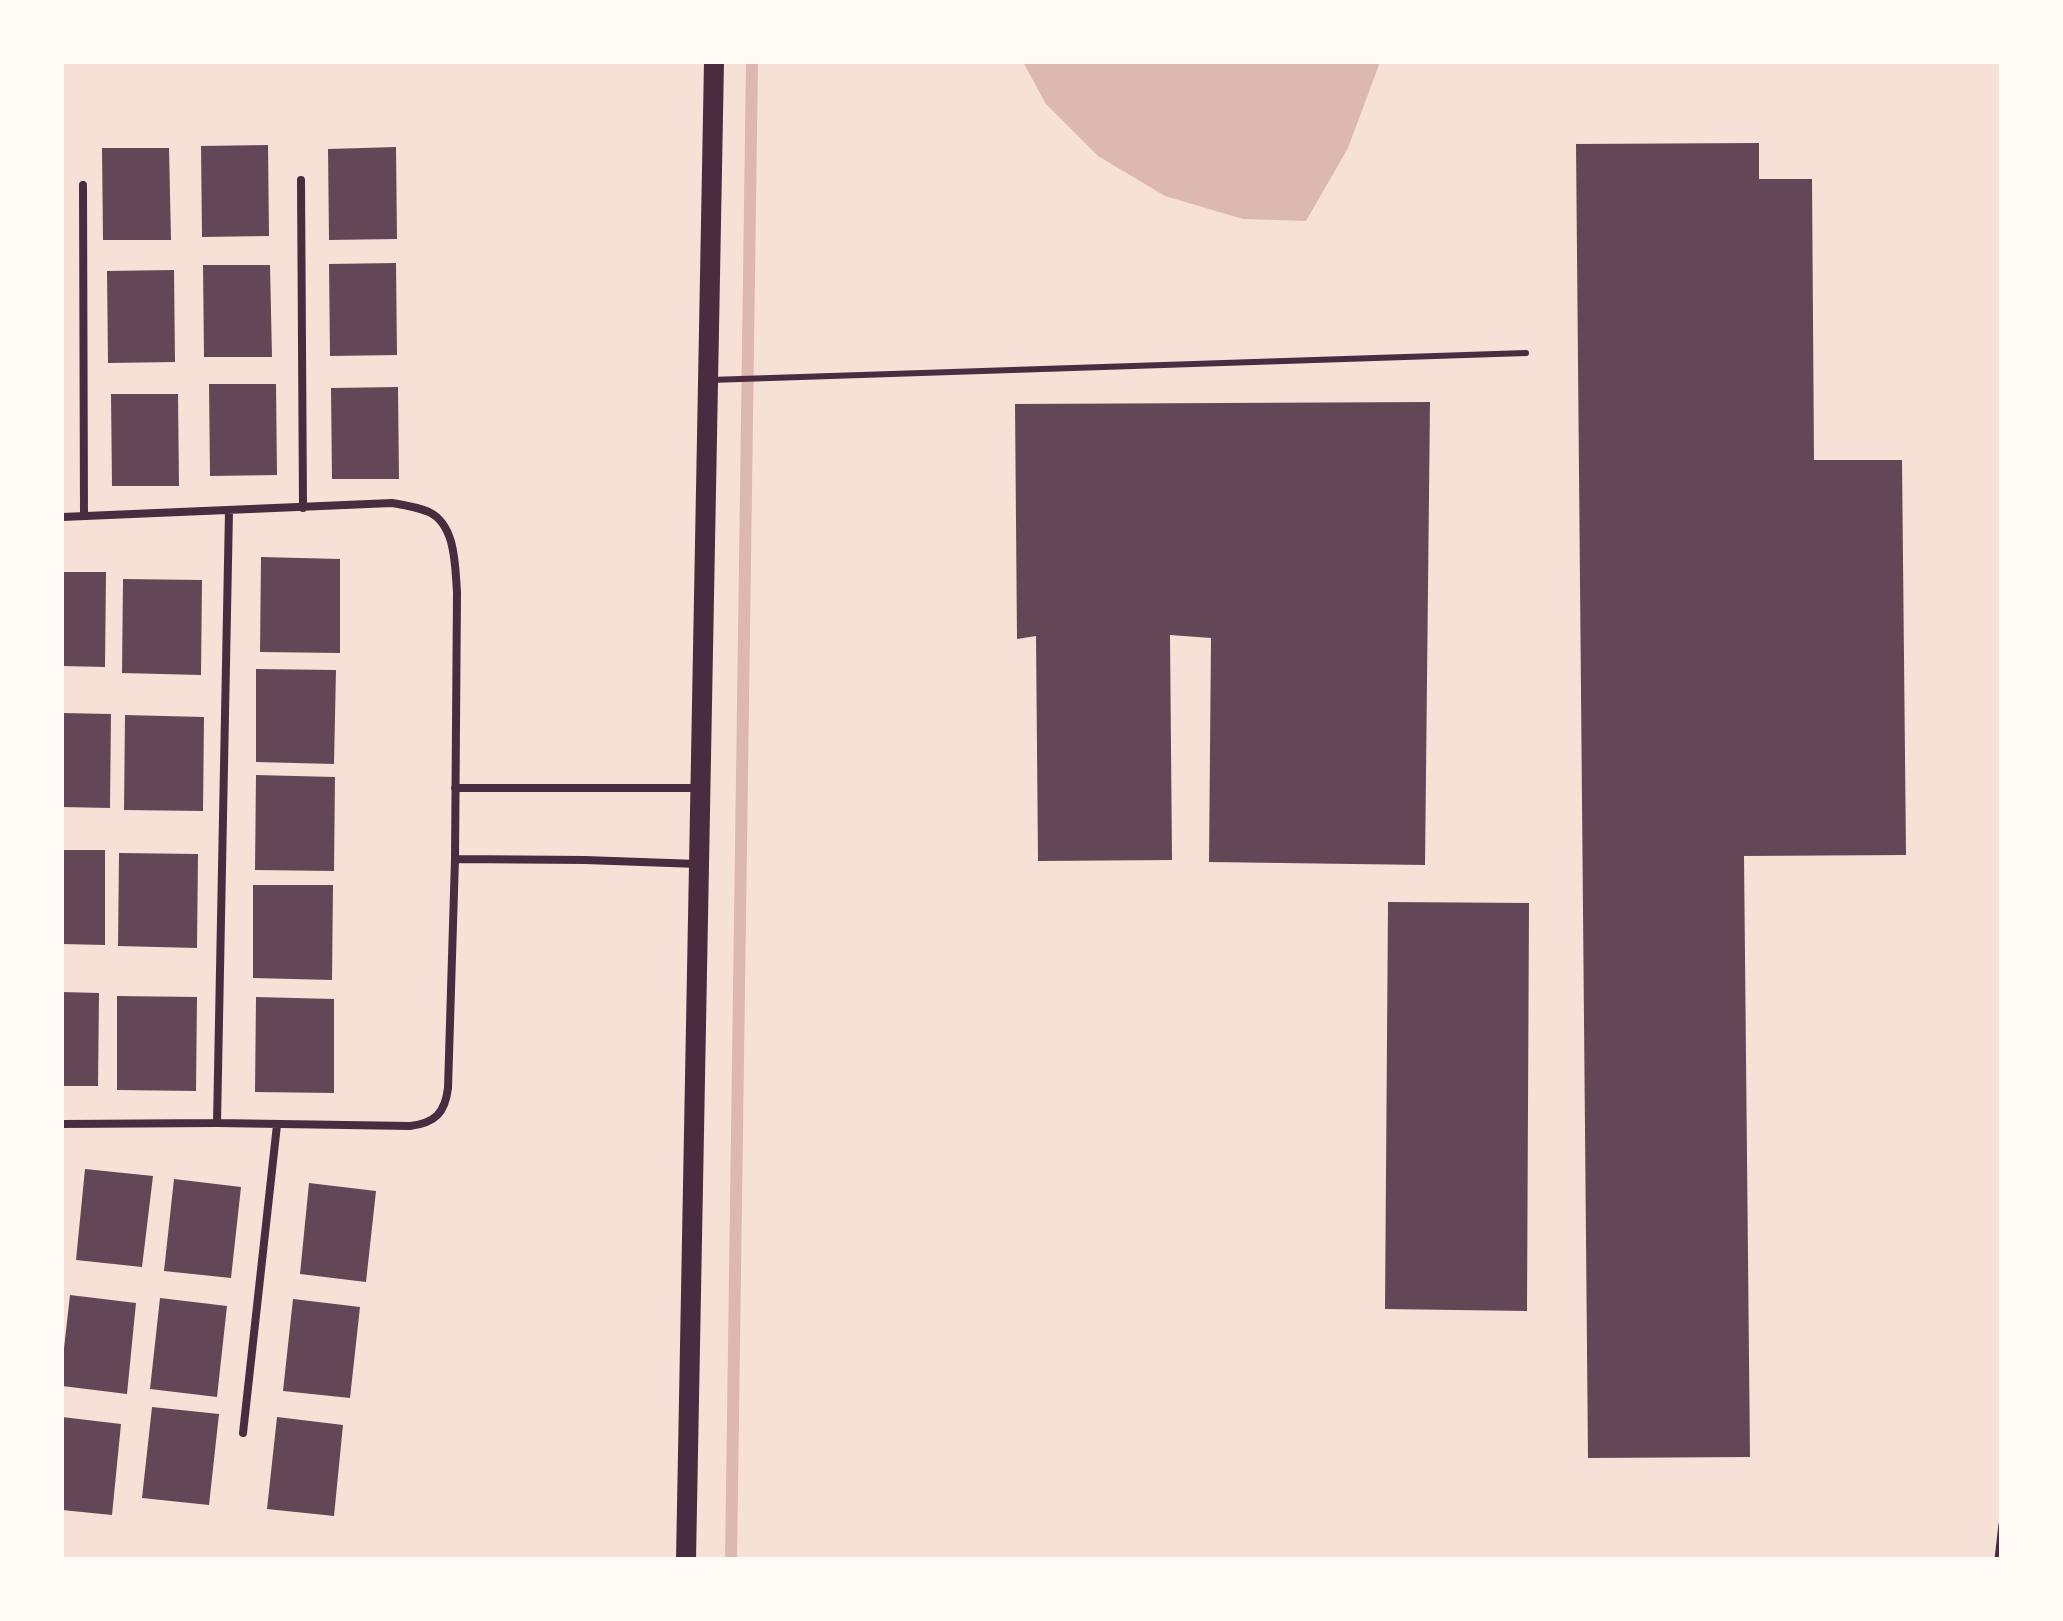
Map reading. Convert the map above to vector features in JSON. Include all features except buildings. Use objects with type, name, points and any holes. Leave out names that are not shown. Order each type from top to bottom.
[{"type":"main road","points":[[686,1559],[714,62]]},
{"type":"street","points":[[301,180],[303,508]]},
{"type":"street","points":[[83,185],[84,516]]},
{"type":"street","points":[[62,517],[392,503],[429,512],[444,526],[454,558],[457,592],[455,859],[448,1088],[441,1112],[427,1122],[410,1126],[217,1123],[62,1125]]},
{"type":"street","points":[[217,1123],[229,511]]},
{"type":"street","points":[[455,788],[699,788]]},
{"type":"street","points":[[455,859],[699,864]]},
{"type":"street","points":[[243,1433],[277,1125]]},
{"type":"lane","points":[[707,380],[1526,353]]},
{"type":"path","points":[[1997,1559],[2001,1524]]},
{"type":"shaded area","points":[[1023,62],[1380,62],[1348,148],[1306,221],[1243,219],[1165,196],[1098,156],[1046,104]]},
{"type":"waterway","points":[[731,1559],[752,62]]}]
